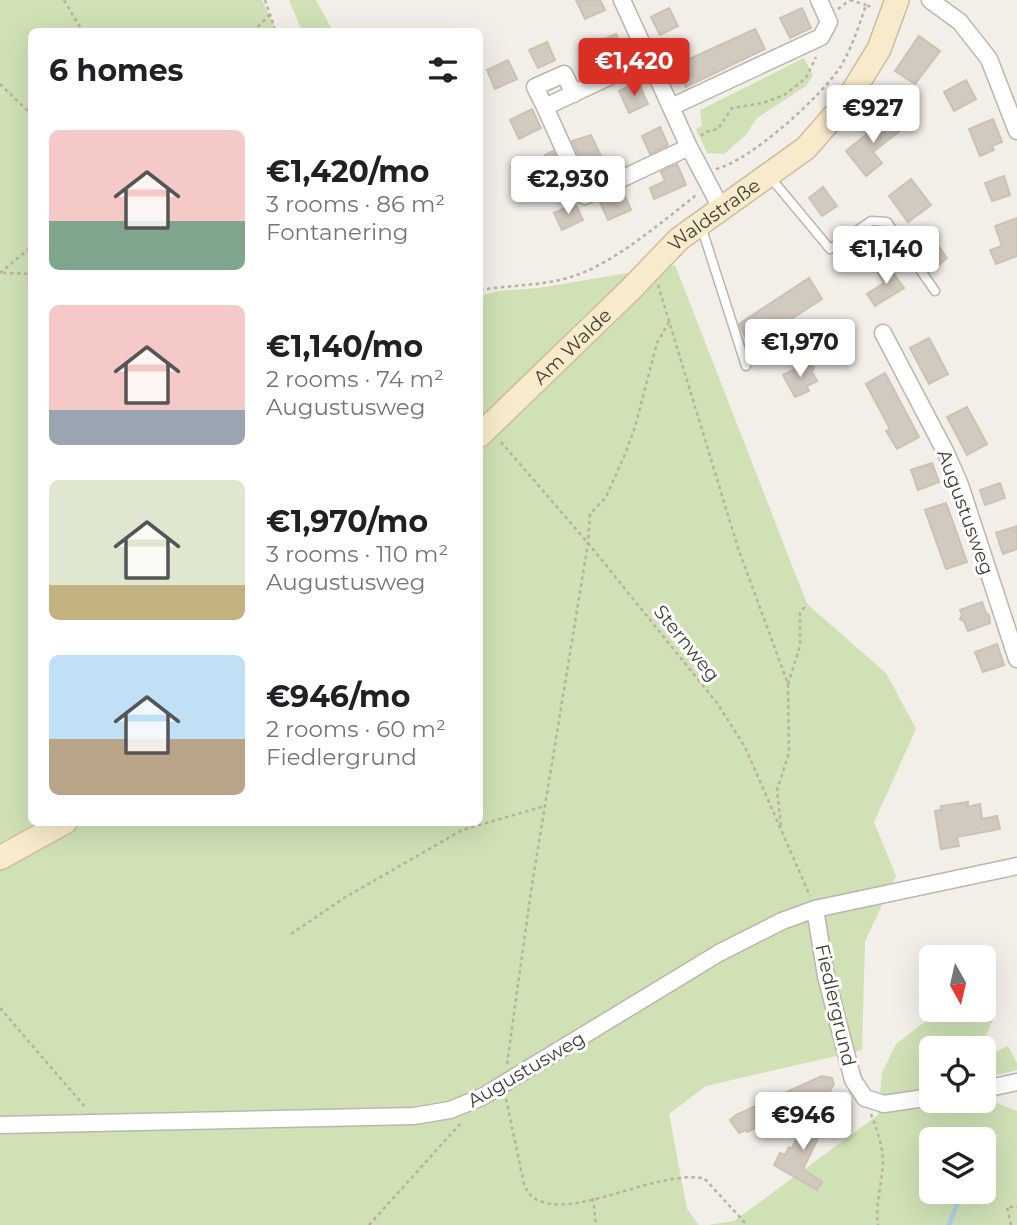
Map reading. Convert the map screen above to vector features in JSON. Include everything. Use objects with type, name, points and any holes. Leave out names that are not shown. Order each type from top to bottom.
[{"type":"street","points":[[622,0],[689,147],[721,208]]},
{"type":"street","points":[[671,107],[821,37],[829,22],[819,0]]},
{"type":"street","points":[[930,0],[960,22],[989,59],[1017,131]]},
{"type":"street","name":"Waldstraße","points":[[658,262],[679,239],[806,148],[847,100],[879,49],[890,5]]},
{"type":"street","points":[[545,107],[649,58]]},
{"type":"street","points":[[574,93],[564,74],[536,86],[585,196],[689,147]]},
{"type":"street","name":"Am Walde","points":[[484,431],[658,262]]},
{"type":"street","name":"Augustusweg","points":[[883,333],[960,485],[1017,659]]},
{"type":"street","points":[[0,858],[58,826]]},
{"type":"street","name":"Augustusweg","points":[[0,1125],[414,1116],[464,1106],[504,1085],[719,953],[782,921],[815,909],[1017,866]]},
{"type":"street","name":"Fiedlergrund","points":[[815,909],[826,976],[846,1054],[853,1080],[865,1098]]},
{"type":"street","points":[[996,1086],[1017,1082]]},
{"type":"street","points":[[865,1098],[884,1104],[919,1099]]},
{"type":"lane","name":"Waldstraße","points":[[768,175],[830,249],[871,220],[887,222],[935,291]]},
{"type":"lane","points":[[701,223],[746,366]]},
{"type":"path","points":[[64,0],[81,28]]},
{"type":"path","points":[[265,0],[275,28]]},
{"type":"path","points":[[837,9],[850,0],[866,5],[890,5]]},
{"type":"path","points":[[483,290],[536,284],[572,276],[614,255],[651,230],[694,197],[702,173],[725,167],[766,140],[804,107],[840,67],[866,5]]},
{"type":"path","points":[[257,28],[270,14]]},
{"type":"path","points":[[689,147],[705,132],[718,129],[732,108],[762,103],[797,87],[806,78],[822,47],[821,37]]},
{"type":"path","points":[[0,84],[28,111]]},
{"type":"path","points":[[0,273],[28,249]]},
{"type":"path","points":[[658,262],[669,322],[738,548],[788,684]]},
{"type":"path","points":[[0,273],[28,274]]},
{"type":"path","points":[[669,322],[657,343],[626,452],[606,497],[590,514],[588,542],[545,806],[504,1085],[524,1184],[529,1196],[544,1203],[572,1204],[651,1183],[704,1178],[747,1225]]},
{"type":"path","name":"Sternweg","points":[[484,431],[588,542],[717,703],[745,747],[815,909]]},
{"type":"path","points":[[781,830],[777,790],[789,753],[788,684],[800,646],[800,613],[807,604]]},
{"type":"path","points":[[483,825],[545,806]]},
{"type":"path","points":[[291,934],[344,898],[462,831],[479,826]]},
{"type":"path","points":[[0,1008],[100,1123]]},
{"type":"path","points":[[865,1098],[879,1138],[883,1163],[876,1210],[878,1225]]},
{"type":"path","points":[[369,1225],[459,1126],[464,1106]]},
{"type":"path","points":[[593,1198],[596,1225]]},
{"type":"path","points":[[1011,1225],[1007,1207],[1017,1207]]},
{"type":"green space","points":[[0,0],[262,0],[276,28],[28,28],[28,826],[483,826],[483,295],[675,265],[807,604],[886,673],[916,729],[874,822],[896,876],[865,941],[862,1050],[706,1086],[669,1114],[687,1209],[699,1225],[0,1225]]},
{"type":"green space","points":[[289,0],[316,0],[331,28],[301,28]]},
{"type":"green space","points":[[804,58],[813,75],[806,86],[757,118],[745,136],[724,154],[707,153],[696,129],[702,126],[700,110]]},
{"type":"green space","points":[[925,1022],[992,1022],[986,1036],[919,1036],[919,1113],[996,1113],[996,1103],[1017,1111],[1017,1225],[708,1225],[734,1221],[878,1115],[882,1073],[896,1044]]},
{"type":"green space","points":[[1008,1046],[1017,1063],[1017,1070],[996,1075],[996,1052]]},
{"type":"building","points":[[576,0],[600,0],[605,10],[585,19]]},
{"type":"building","points":[[669,8],[678,26],[660,35],[651,17]]},
{"type":"building","points":[[802,8],[811,28],[790,38],[780,18]]},
{"type":"building","points":[[755,29],[765,49],[686,87],[676,65]]},
{"type":"building","points":[[616,34],[626,55],[605,65],[595,43]]},
{"type":"building","points":[[919,36],[940,51],[915,84],[895,71]]},
{"type":"building","points":[[547,42],[555,60],[538,68],[529,50]]},
{"type":"building","points":[[508,60],[517,79],[495,89],[487,70]]},
{"type":"building","points":[[966,80],[976,99],[954,111],[944,92]]},
{"type":"building","points":[[638,82],[648,104],[629,113],[619,91]]},
{"type":"building","points":[[532,109],[541,128],[519,139],[510,120]]},
{"type":"building","points":[[891,115],[902,129],[873,152],[882,163],[866,176],[846,151]]},
{"type":"building","points":[[993,119],[1002,142],[992,146],[994,150],[980,156],[969,129]]},
{"type":"building","points":[[660,127],[668,145],[650,154],[642,136]]},
{"type":"building","points":[[591,135],[601,156],[589,162],[587,157],[581,160],[572,141]]},
{"type":"building","points":[[553,151],[564,175],[543,184],[534,164],[546,159],[545,155]]},
{"type":"building","points":[[677,164],[686,185],[654,199],[650,188],[665,181],[661,172]]},
{"type":"building","points":[[1004,176],[1010,195],[992,201],[985,183]]},
{"type":"building","points":[[911,179],[931,205],[908,222],[889,196]]},
{"type":"building","points":[[823,187],[837,206],[822,216],[809,198]]},
{"type":"building","points":[[623,192],[631,210],[608,220],[600,202]]},
{"type":"building","points":[[575,203],[583,220],[562,230],[554,213]]},
{"type":"building","points":[[1017,218],[1017,256],[996,264],[990,250],[1002,246],[995,226]]},
{"type":"building","points":[[932,237],[947,258],[935,268],[932,264],[930,266],[917,247]]},
{"type":"building","points":[[887,264],[904,288],[875,306],[867,294],[884,283],[877,271]]},
{"type":"building","points":[[809,278],[822,299],[750,346],[739,324]]},
{"type":"building","points":[[929,338],[948,374],[929,384],[910,348]]},
{"type":"building","points":[[799,361],[814,367],[812,372],[817,381],[807,386],[809,391],[795,397],[783,375],[797,368]]},
{"type":"building","points":[[885,373],[919,437],[897,449],[886,431],[890,429],[866,384]]},
{"type":"building","points":[[967,407],[987,444],[967,455],[947,417]]},
{"type":"building","points":[[932,463],[939,482],[918,490],[911,470]]},
{"type":"building","points":[[1000,483],[1005,498],[985,505],[980,490]]},
{"type":"building","points":[[946,503],[967,562],[946,569],[925,510]]},
{"type":"building","points":[[1017,526],[1017,549],[1003,554],[996,533]]},
{"type":"building","points":[[982,602],[990,623],[968,631],[964,621],[960,619],[960,610]]},
{"type":"building","points":[[997,644],[1004,665],[983,672],[975,652]]},
{"type":"building","points":[[968,802],[968,807],[980,804],[982,819],[997,816],[1000,829],[957,837],[959,846],[941,849],[935,811],[941,810],[941,806]]},
{"type":"building","points":[[822,1076],[832,1078],[834,1084],[829,1093],[810,1102],[811,1105],[797,1111],[796,1109],[747,1132],[746,1130],[739,1133],[730,1120],[736,1115]]},
{"type":"building","points":[[811,1113],[826,1122],[803,1169],[822,1182],[817,1190],[774,1165],[780,1153],[785,1155],[789,1147],[792,1148]]},
{"type":"waterway","points":[[949,1225],[957,1204]]}]
